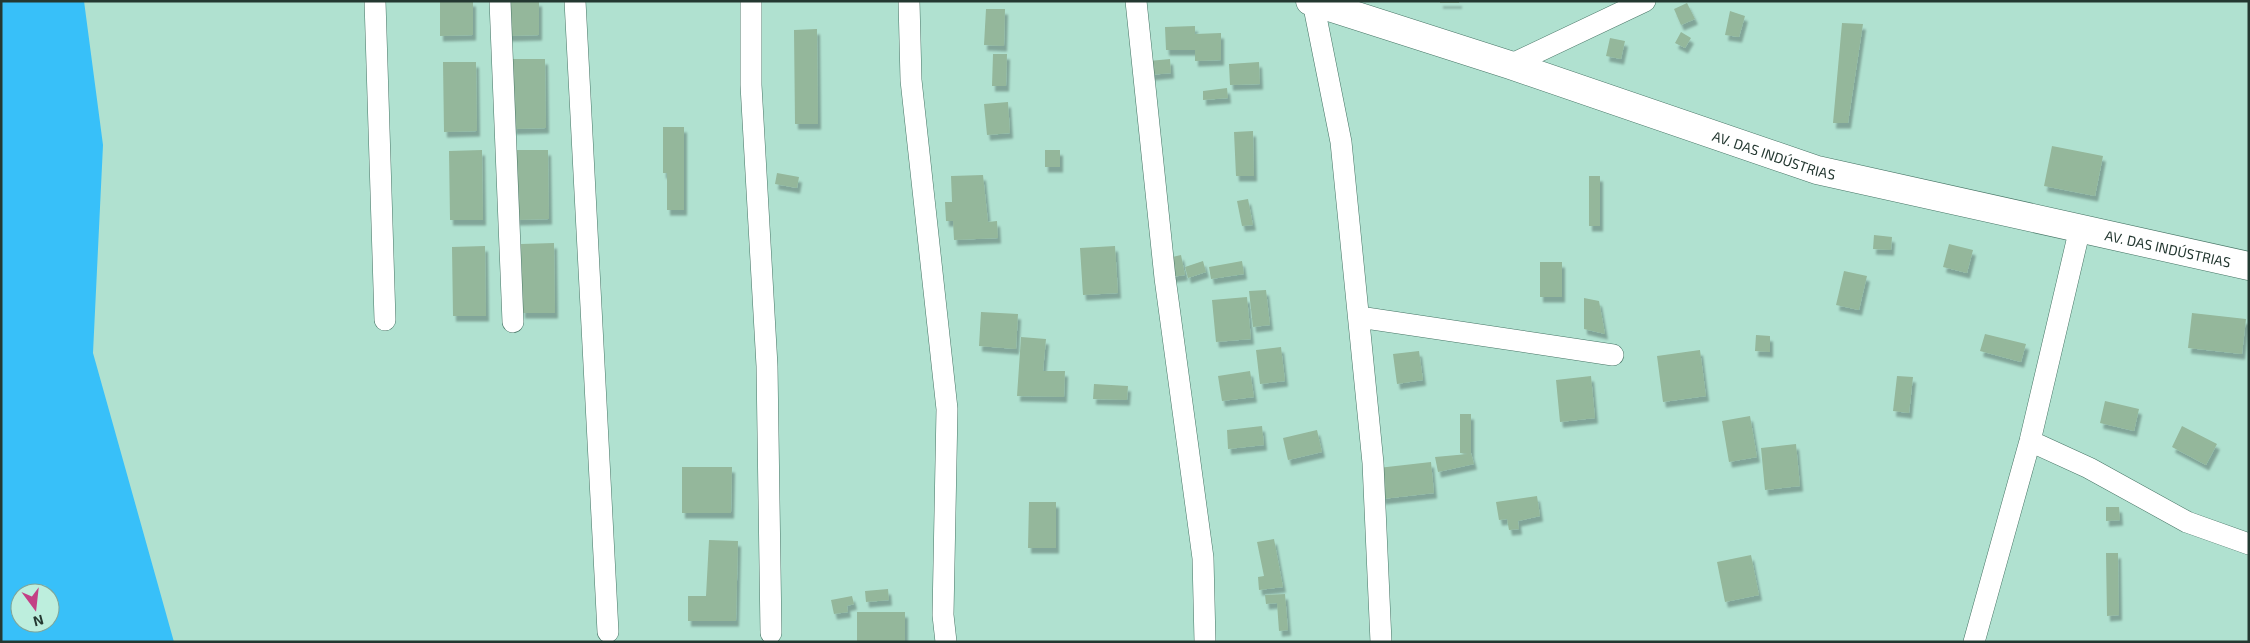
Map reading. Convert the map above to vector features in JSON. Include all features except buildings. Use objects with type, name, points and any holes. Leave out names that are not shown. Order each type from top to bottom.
[{"type":"street","points":[[375,1],[385,320]]},
{"type":"street","points":[[500,1],[513,322]]},
{"type":"street","points":[[575,1],[608,632]]},
{"type":"street","points":[[751,1],[751,84],[767,366],[771,633]]},
{"type":"street","points":[[908,1],[911,80],[947,409],[943,615],[946,642]]},
{"type":"street","points":[[1136,1],[1166,278],[1203,558],[1205,642]]},
{"type":"street","points":[[1510,65],[1645,1]]},
{"type":"street","points":[[1311,2],[1341,142],[1373,463],[1382,642]]},
{"type":"street","name":"AV. DAS INDÚSTRIAS","points":[[1311,2],[1510,65],[1816,170],[2249,266]]},
{"type":"street","points":[[1974,642],[2030,441],[2080,228]]},
{"type":"street","points":[[1359,316],[1612,355]]},
{"type":"street","points":[[2030,441],[2089,468],[2187,522],[2233,540],[2249,544]]},
{"type":"water","points":[[1,1],[84,1],[103,145],[93,353],[174,642],[1,642]]}]
